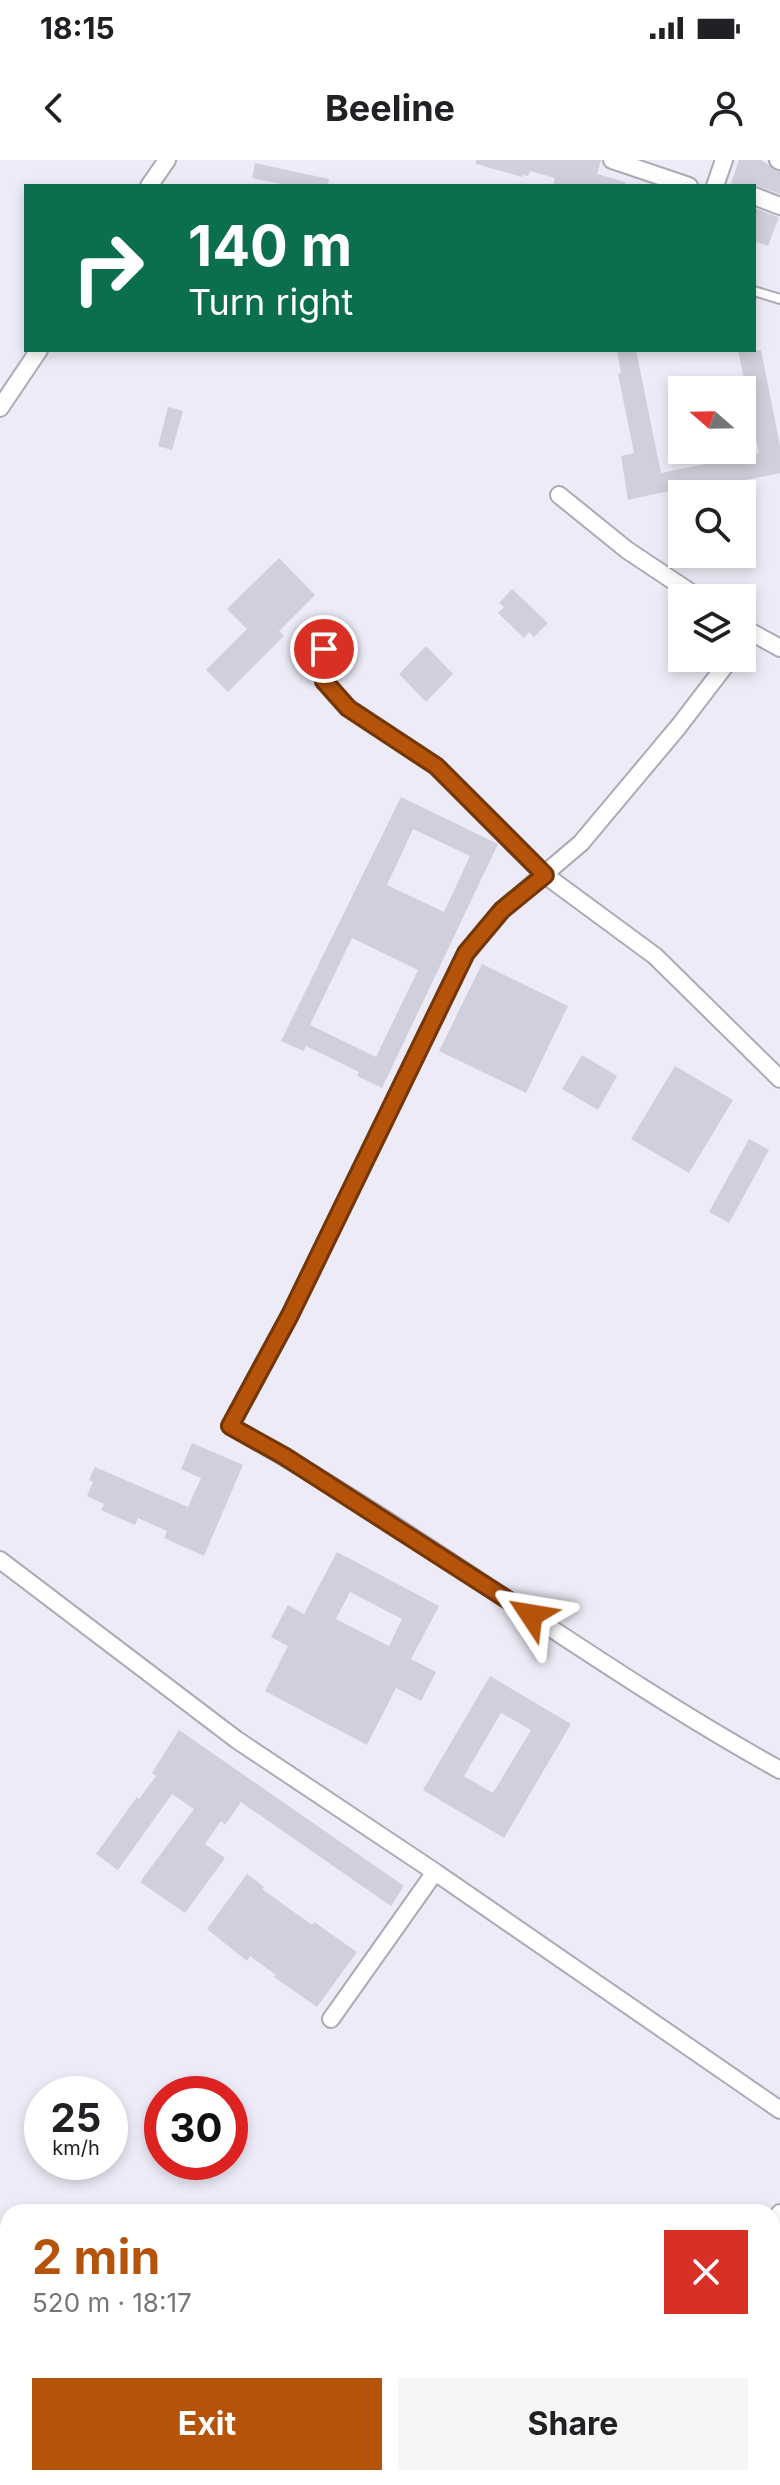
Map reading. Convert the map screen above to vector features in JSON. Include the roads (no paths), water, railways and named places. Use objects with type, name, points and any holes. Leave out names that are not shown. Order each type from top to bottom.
[{"type":"street","points":[[150,184],[167,160]]},
{"type":"street","points":[[612,160],[683,184]]},
{"type":"street","points":[[719,184],[724,160]]},
{"type":"street","points":[[756,197],[780,206]]},
{"type":"street","points":[[0,408],[38,352]]},
{"type":"street","points":[[559,495],[627,550],[678,584]]},
{"type":"street","points":[[756,638],[780,648]]},
{"type":"street","points":[[324,649],[324,681],[348,708],[436,766],[545,875],[655,956],[780,1079]]},
{"type":"street","points":[[720,672],[581,843],[502,910],[466,953],[290,1315],[230,1426],[284,1456],[580,1647],[780,1770]]},
{"type":"street","points":[[0,1560],[237,1740],[435,1872],[780,2110]]},
{"type":"street","points":[[331,2019],[435,1872]]},
{"type":"lane","points":[[756,292],[780,299]]}]
